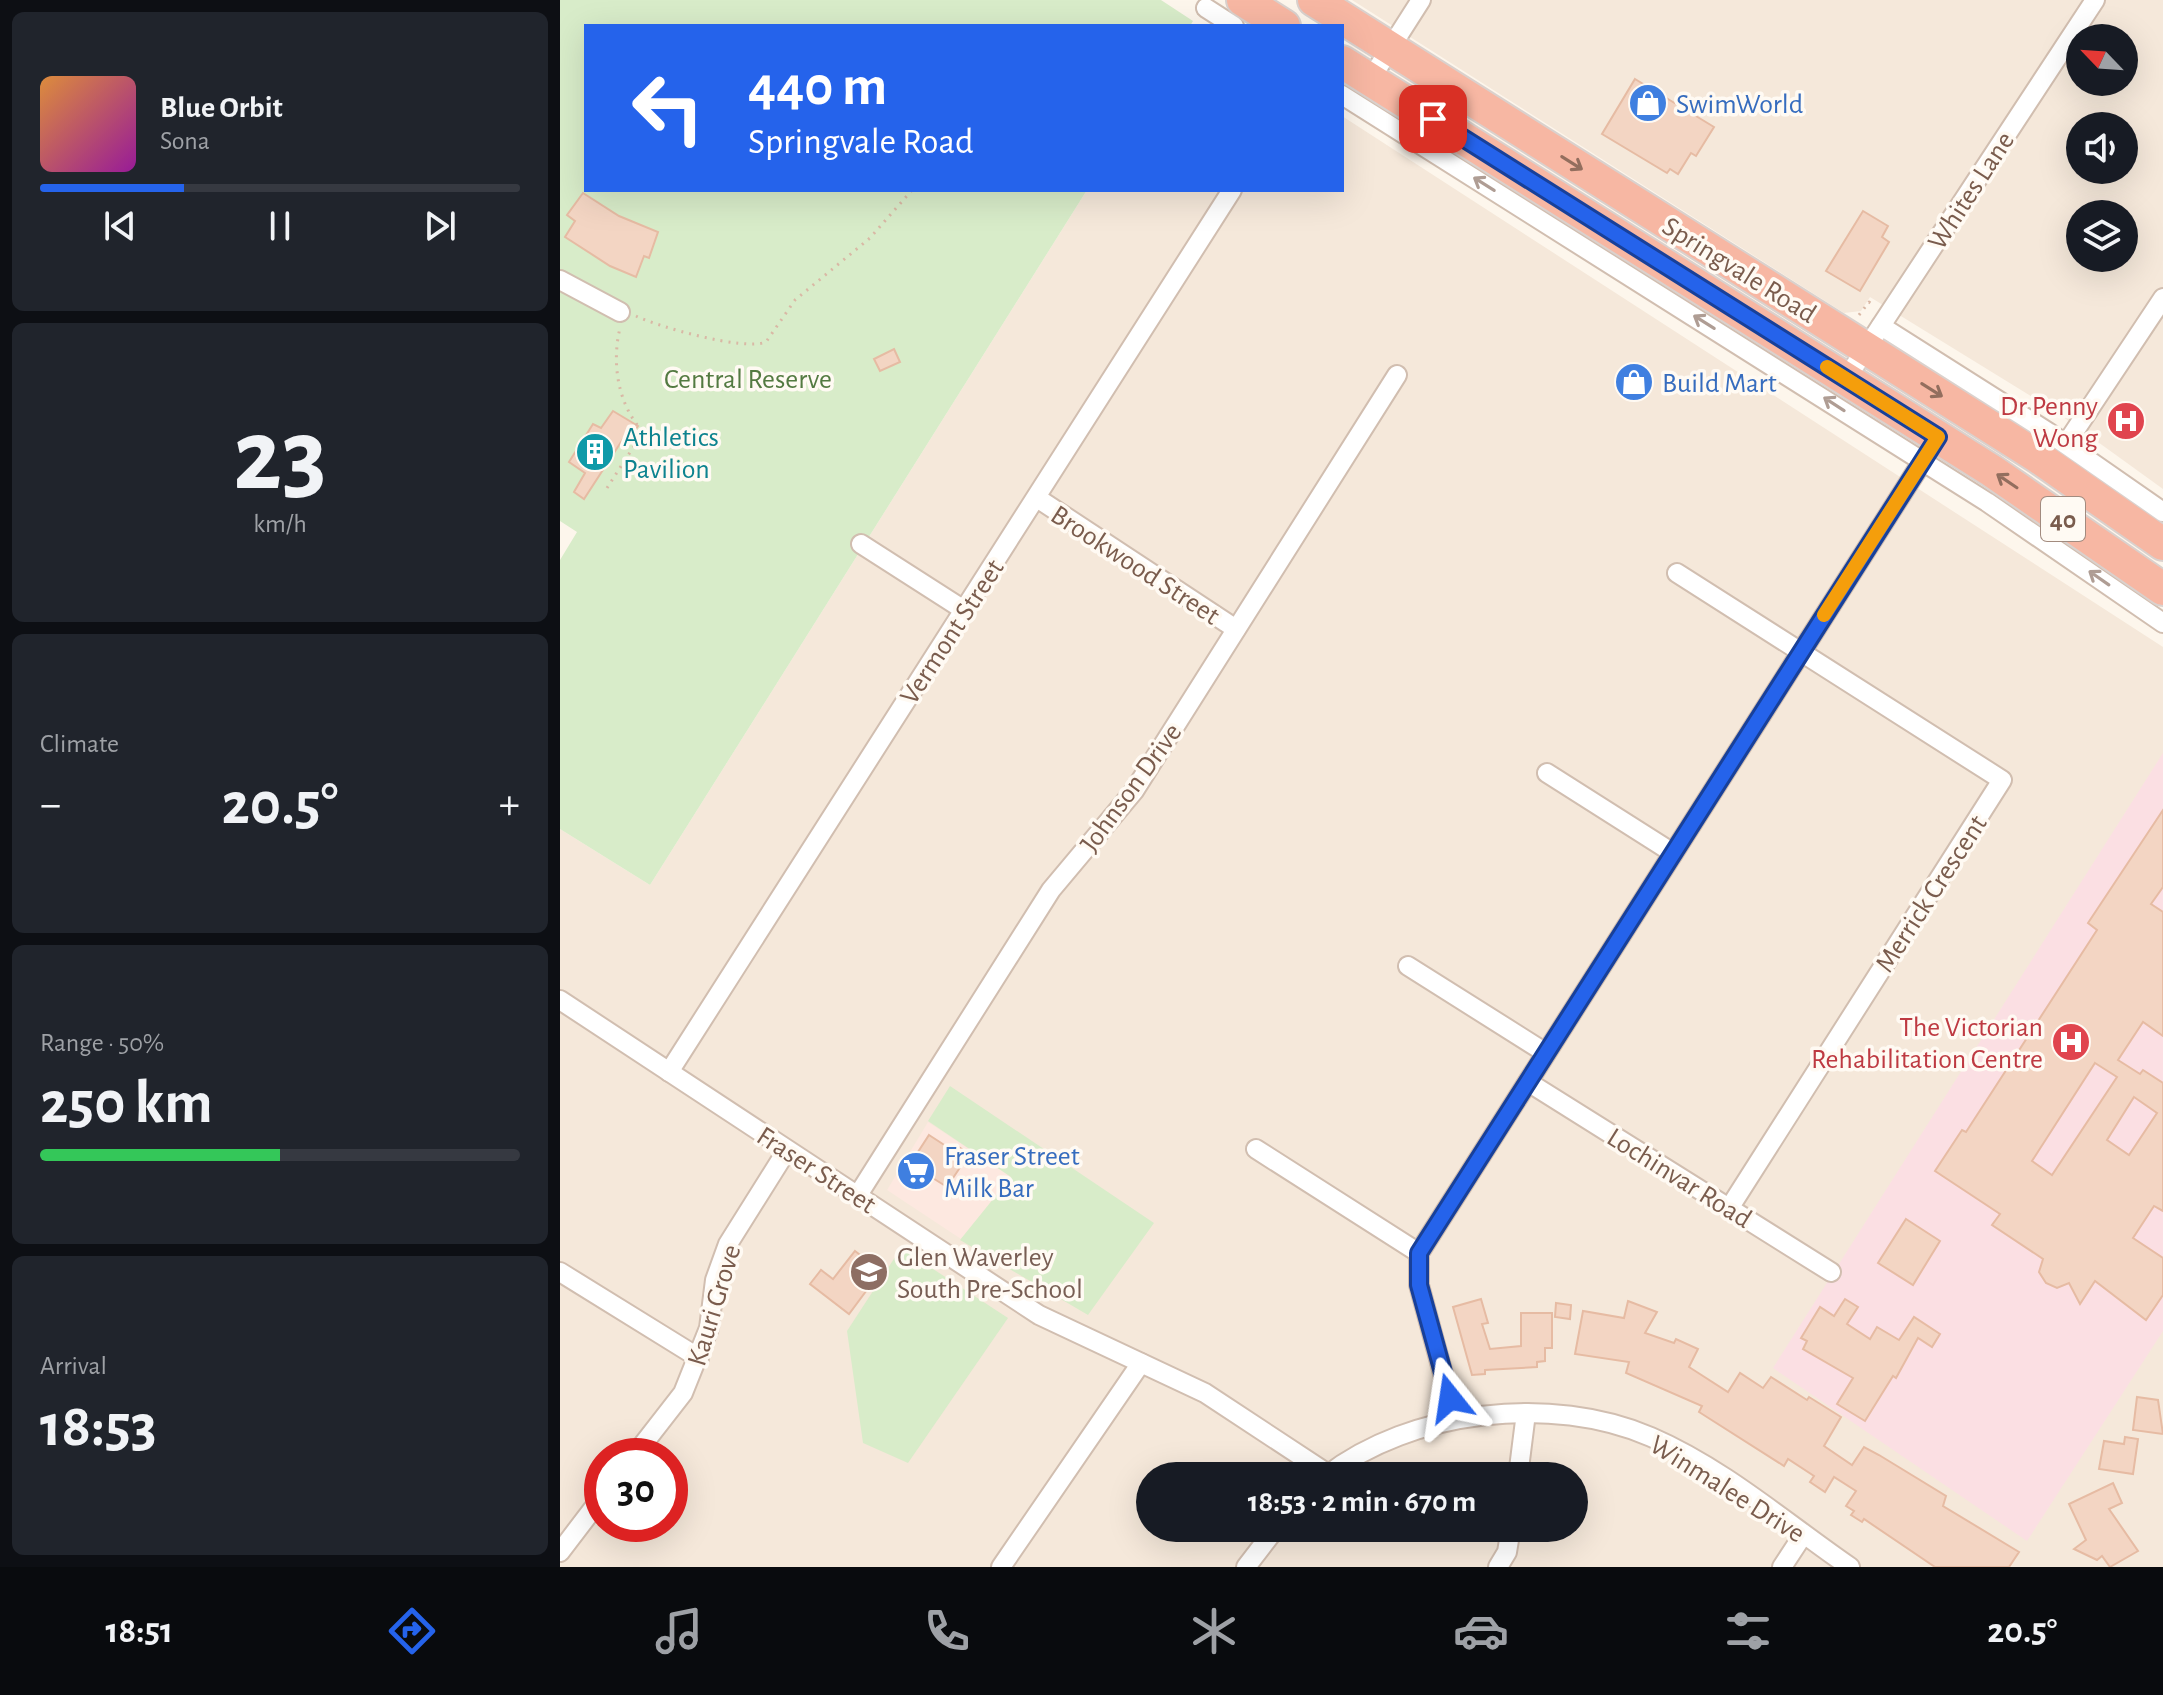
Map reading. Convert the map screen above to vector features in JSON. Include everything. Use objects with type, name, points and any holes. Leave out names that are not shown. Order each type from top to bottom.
[{"type":"highway","points":[[1243,0],[1281,24]]},
{"type":"highway","name":"Springvale Road","points":[[1330,14],[1874,337],[2163,544]]},
{"type":"highway","name":"Springvale Road","points":[[1344,66],[1356,87],[1846,379],[1930,450],[2163,589]]},
{"type":"street","points":[[1356,87],[1390,48],[1421,0]]},
{"type":"street","name":"Whites Lane","points":[[1846,379],[2095,0]]},
{"type":"street","points":[[1206,8],[1231,24]]},
{"type":"street","name":"Springvale Road","points":[[1356,87],[1930,450],[2036,534],[2163,623]]},
{"type":"street","name":"Vermont Street","points":[[669,1072],[1231,192]]},
{"type":"street","points":[[560,280],[620,312]]},
{"type":"street","points":[[2066,444],[2163,298]]},
{"type":"street","name":"Springvale Road","points":[[1874,337],[2066,444],[2163,512]]},
{"type":"street","name":"Johnson Drive","points":[[858,1195],[1051,890],[1134,791],[1397,375]]},
{"type":"street","points":[[1455,1418],[1419,1285],[1419,1253],[1930,450]]},
{"type":"street","name":"Brookwood Street","points":[[1037,498],[1236,629]]},
{"type":"street","points":[[861,544],[964,610]]},
{"type":"street","points":[[1677,573],[1802,651]]},
{"type":"street","name":"Merrick Crescent","points":[[1730,1207],[2002,780],[1802,651]]},
{"type":"street","points":[[1547,773],[1673,853]]},
{"type":"street","points":[[1408,966],[1546,1053]]},
{"type":"street","name":"Fraser Street","points":[[560,1000],[1039,1315],[1244,1416],[1309,1462]]},
{"type":"street","name":"Lochinvar Road","points":[[1528,1082],[1831,1272]]},
{"type":"street","points":[[1256,1149],[1419,1253]]},
{"type":"street","name":"Kauri Grove","points":[[648,1438],[683,1393],[699,1358],[709,1328],[715,1280],[728,1244],[787,1150]]},
{"type":"street","points":[[560,1272],[699,1358]]},
{"type":"street","points":[[1001,1567],[1141,1363]]},
{"type":"street","points":[[1520,1462],[1526,1413]]},
{"type":"street","name":"Winmalee Drive","points":[[1351,1462],[1385,1443],[1455,1418],[1526,1413],[1581,1417],[1651,1437],[1727,1481],[1850,1567]]},
{"type":"street","points":[[564,1540],[584,1517]]},
{"type":"street","points":[[1782,1567],[1803,1535]]},
{"type":"street","points":[[1246,1567],[1265,1542]]},
{"type":"street","points":[[1498,1567],[1509,1542]]},
{"type":"path","points":[[607,488],[636,443],[638,426],[627,413],[620,388],[616,341],[620,312],[686,334],[754,345],[766,342],[795,300],[870,238],[910,192]]},
{"type":"shaded area","points":[[1352,0],[2163,0],[2163,489],[2055,411],[1870,297],[1861,311],[1844,313]]},
{"type":"shaded area","points":[[1344,117],[2163,647],[2163,1567],[560,1567],[560,829],[650,885],[1086,192],[1344,192]]},
{"type":"shaded area","name":"The Victorian Rehabilitation Centre","points":[[2163,753],[2163,1331],[2027,1541],[1773,1368]]},
{"type":"shaded area","points":[[928,1122],[1011,1177],[961,1239],[887,1190]]},
{"type":"green space","name":"Central Reserve","points":[[560,0],[1161,0],[1193,21],[1191,24],[584,24],[584,192],[1086,192],[650,885],[560,829],[560,560],[577,532],[560,521]]},
{"type":"green space","points":[[950,1086],[1154,1223],[1088,1315],[960,1240],[1011,1177],[928,1121]]},
{"type":"green space","points":[[901,1248],[1008,1318],[908,1463],[863,1443],[847,1331]]},
{"type":"building","name":"SwimWorld","points":[[1635,79],[1714,127],[1696,156],[1691,153],[1678,174],[1670,169],[1667,173],[1602,134]]},
{"type":"building","points":[[583,193],[619,216],[658,232],[649,258],[644,256],[636,277],[610,266],[565,237],[575,221],[567,215]]},
{"type":"building","points":[[1863,211],[1888,226],[1882,237],[1889,242],[1860,291],[1826,271]]},
{"type":"building","points":[[894,349],[900,362],[880,371],[874,359]]},
{"type":"building","name":"Athletics Pavilion","points":[[613,411],[638,426],[627,441],[623,439],[584,499],[574,492],[585,473],[569,462],[593,424],[601,428]]},
{"type":"building","points":[[2163,810],[2163,887],[2151,904],[2163,912],[2163,1036],[2143,1022],[2118,1060],[2140,1074],[2143,1070],[2163,1083],[2163,1211],[2154,1206],[2133,1238],[2163,1258],[2163,1295],[2146,1320],[2095,1281],[2080,1304],[2069,1283],[2057,1288],[2046,1283],[2039,1272],[2043,1259],[1992,1225],[2000,1214],[1935,1171],[1962,1130],[1966,1132],[2097,930],[2088,923]],"holes":[[[2095,1063],[2117,1077],[2052,1175],[2032,1161]],[[2134,1097],[2157,1113],[2129,1155],[2107,1140]]]},
{"type":"building","points":[[929,1135],[952,1150],[956,1145],[969,1154],[947,1187],[928,1175],[920,1187],[909,1179],[907,1169]]},
{"type":"building","points":[[1906,1219],[1940,1241],[1913,1285],[1878,1263]]},
{"type":"building","points":[[855,1251],[881,1271],[849,1314],[810,1284],[821,1270],[833,1279]]},
{"type":"building","points":[[1481,1299],[1488,1323],[1482,1324],[1490,1349],[1521,1346],[1521,1313],[1552,1313],[1552,1348],[1545,1348],[1545,1361],[1537,1362],[1537,1367],[1485,1370],[1485,1374],[1472,1375],[1453,1307]]},
{"type":"building","points":[[1845,1299],[1858,1307],[1847,1324],[1870,1339],[1877,1327],[1899,1340],[1914,1317],[1940,1334],[1932,1347],[1918,1338],[1896,1378],[1893,1376],[1865,1421],[1837,1404],[1853,1378],[1803,1349],[1807,1341],[1801,1338],[1820,1307],[1834,1316]]},
{"type":"building","points":[[1628,1301],[1657,1312],[1645,1333],[1674,1343],[1676,1339],[1698,1349],[1689,1367],[1728,1392],[1740,1373],[1763,1388],[1771,1377],[1841,1417],[1824,1446],[1852,1465],[1864,1447],[1946,1496],[1943,1506],[2019,1552],[2009,1567],[1935,1567],[1864,1519],[1862,1522],[1851,1515],[1854,1511],[1846,1506],[1856,1491],[1834,1477],[1825,1492],[1810,1482],[1814,1476],[1788,1459],[1784,1466],[1699,1412],[1702,1406],[1626,1373],[1629,1362],[1575,1354],[1583,1311],[1624,1318]]},
{"type":"building","points":[[1556,1303],[1571,1305],[1570,1319],[1555,1317]]},
{"type":"building","points":[[2137,1397],[2158,1400],[2163,1434],[2133,1430]]},
{"type":"building","points":[[2125,1437],[2138,1439],[2133,1474],[2099,1469],[2104,1441],[2124,1444]]},
{"type":"building","points":[[2113,1483],[2122,1503],[2109,1509],[2138,1551],[2110,1567],[2102,1556],[2097,1560],[2074,1549],[2086,1540],[2069,1504]]},
{"type":"slow traffic","points":[[1824,615],[1938,437],[1827,367]]},
{"type":"place","name":"SwimWorld","points":[[1648,103]]},
{"type":"place","name":"Build Mart","points":[[1634,382]]},
{"type":"place","name":"Dr Penny Wong","points":[[2126,421]]},
{"type":"place","name":"Athletics Pavilion","points":[[595,452]]},
{"type":"place","name":"The Victorian Rehabilitation Centre","points":[[2071,1042]]},
{"type":"place","name":"Fraser Street Milk Bar","points":[[916,1171]]},
{"type":"place","name":"Glen Waverley South Pre-School","points":[[869,1272]]},
{"type":"route","points":[[1433,119],[1938,437],[1419,1253],[1419,1285],[1450,1398]]}]
